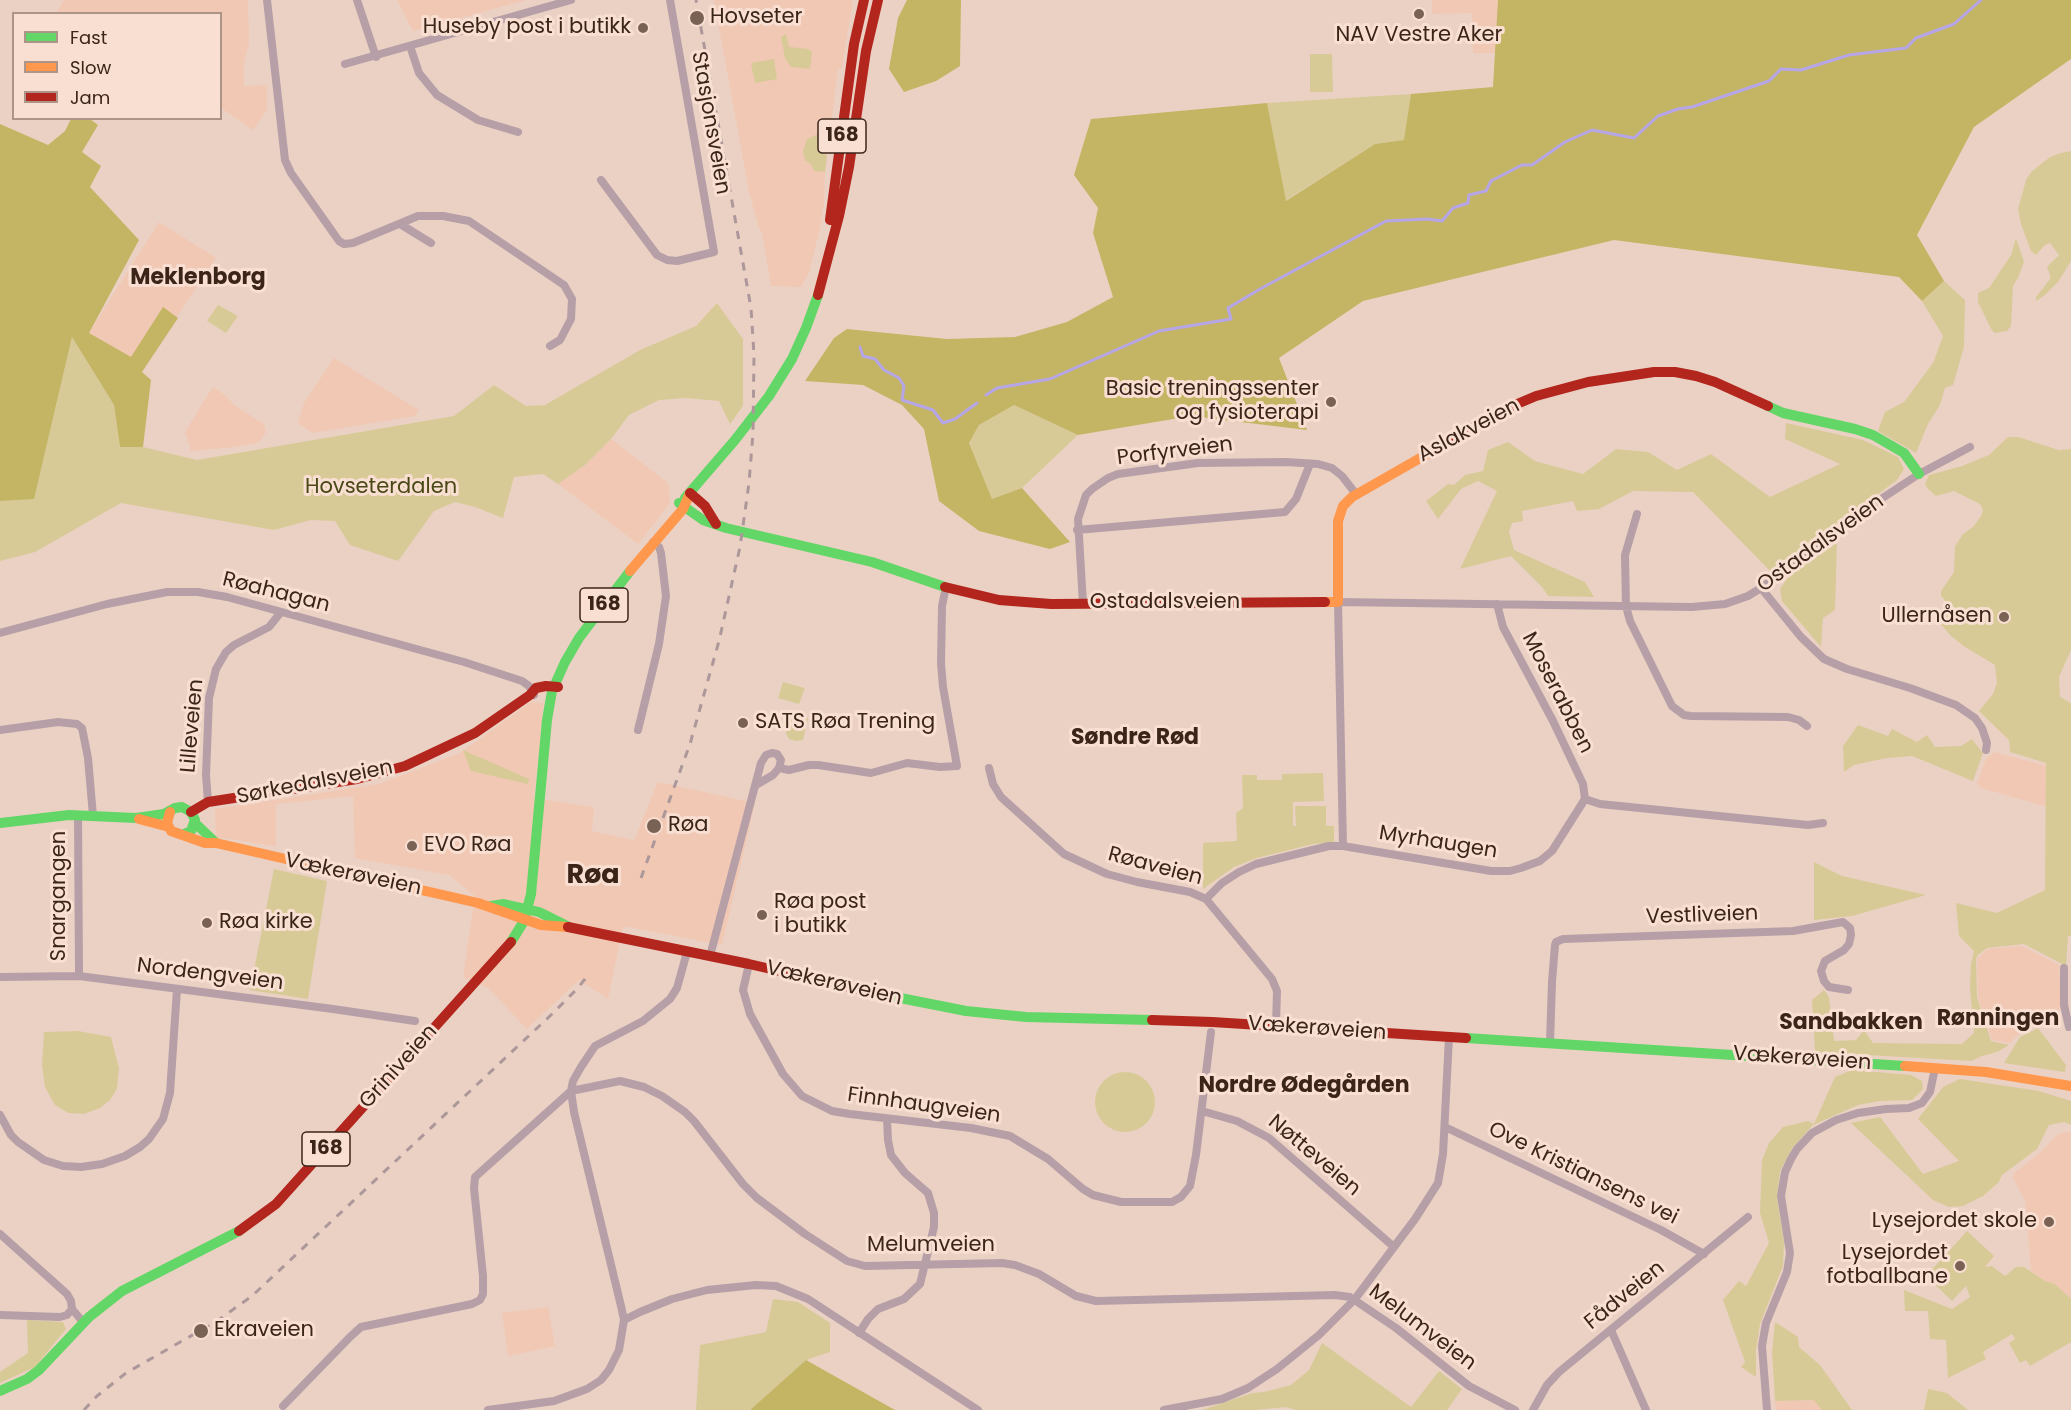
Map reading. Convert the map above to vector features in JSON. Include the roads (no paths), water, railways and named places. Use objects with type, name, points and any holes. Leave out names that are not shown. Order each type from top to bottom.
[{"type":"main road","name":"168","points":[[824,272],[854,44],[864,0]]},
{"type":"main road","name":"168","points":[[555,690],[565,662],[579,638],[655,538],[668,528],[690,493],[752,419],[792,359],[806,328],[839,216],[849,167],[864,60],[878,0]]},
{"type":"main road","name":"Aslakveien","points":[[1338,602],[1339,515],[1343,506],[1356,494],[1517,404],[1571,386],[1654,372],[1696,376],[1715,382],[1783,413],[1873,435],[1904,453],[1919,474]]},
{"type":"main road","points":[[690,493],[705,506],[716,524]]},
{"type":"main road","name":"Ostadalsveien","points":[[682,505],[703,520],[731,530],[878,564],[980,597],[1011,602],[1083,604],[1338,602]]},
{"type":"main road","name":"Sørkedalsveien","points":[[191,812],[208,802],[357,779],[405,766],[476,733],[540,687],[555,690]]},
{"type":"main road","name":"Griniveien","points":[[0,1391],[27,1379],[39,1370],[83,1322],[105,1302],[239,1231],[276,1204],[517,934],[528,909],[535,870],[546,738],[555,690]]},
{"type":"main road","points":[[136,818],[170,812],[182,807],[191,812],[195,823],[216,843]]},
{"type":"main road","points":[[170,812],[167,820],[169,827],[175,833],[184,834],[191,831],[195,823]]},
{"type":"main road","points":[[0,823],[78,815],[136,818],[169,827]]},
{"type":"main road","name":"Vækerøveien","points":[[184,834],[205,843],[216,843],[491,906],[502,913],[548,927],[570,927],[966,1011],[1026,1017],[1276,1026],[1935,1068],[2005,1075],[2071,1086]]},
{"type":"main road","name":"Vækerøveien","points":[[491,906],[504,904],[528,909],[570,927]]},
{"type":"street","points":[[267,0],[283,150],[287,167],[339,241],[344,244],[353,243],[418,216],[443,216],[469,222],[564,285],[572,299],[571,319],[560,340],[550,346]]},
{"type":"street","points":[[357,0],[376,57]]},
{"type":"street","points":[[345,64],[571,0]]},
{"type":"street","name":"Stasjonsveien","points":[[601,180],[657,255],[667,260],[677,261],[714,252],[670,0]]},
{"type":"street","points":[[410,46],[419,74],[437,95],[478,120],[518,132]]},
{"type":"street","points":[[400,224],[430,243]]},
{"type":"street","name":"Ostadalsveien","points":[[1338,602],[1709,606],[1740,599],[1761,588],[1851,520],[1919,474],[1970,447]]},
{"type":"street","name":"Porfyrveien","points":[[1083,604],[1077,530],[1079,510],[1086,495],[1099,483],[1119,474],[1198,463],[1259,461],[1310,464],[1325,466],[1337,472],[1356,494]]},
{"type":"street","points":[[1077,530],[1285,512],[1296,499],[1310,464]]},
{"type":"street","points":[[1637,514],[1625,555],[1626,606],[1630,621],[1668,699],[1678,711],[1691,716],[1788,717],[1808,726]]},
{"type":"street","points":[[638,730],[659,644],[666,596],[661,553],[655,538]]},
{"type":"street","points":[[779,768],[789,771],[802,766],[818,765],[875,772],[908,763],[940,767],[957,765],[941,663],[942,606],[946,587]]},
{"type":"street","points":[[1761,588],[1801,637],[1824,659],[1847,669],[1910,688],[1967,711],[1978,723],[1985,736],[1986,750]]},
{"type":"street","name":"Røahagan","points":[[0,633],[99,606],[167,592],[198,592],[226,597],[464,662],[522,681],[532,694]]},
{"type":"street","name":"Aslakveien","points":[[1338,602],[1343,846]]},
{"type":"street","name":"Moserabben","points":[[1497,604],[1503,627],[1553,721],[1583,784],[1585,799]]},
{"type":"street","name":"Lilleveien","points":[[208,802],[206,775],[209,698],[216,669],[226,652],[234,645],[269,627],[281,612]]},
{"type":"street","points":[[0,730],[58,722],[77,724],[82,728],[88,758],[93,816]]},
{"type":"street","points":[[710,956],[761,763],[766,755],[777,754],[781,760],[779,768],[773,775],[756,785]]},
{"type":"street","name":"Røaveien","points":[[989,768],[993,784],[1001,797],[1064,854],[1107,874],[1190,892],[1206,899],[1272,979],[1276,991],[1276,1026]]},
{"type":"street","points":[[1585,799],[1600,804],[1808,825],[1823,823]]},
{"type":"street","name":"Myrhaugen","points":[[1206,899],[1239,872],[1256,864],[1317,849],[1343,846],[1481,869],[1510,871],[1533,864],[1549,855],[1585,799]]},
{"type":"street","name":"Snargangen","points":[[78,815],[79,976]]},
{"type":"street","name":"Vestliveien","points":[[1550,1043],[1555,945],[1563,939],[1793,931],[1844,922],[1850,928],[1849,944],[1844,950],[1825,961],[1821,967],[1821,975],[1829,987],[1848,990]]},
{"type":"street","points":[[488,1410],[554,1401],[587,1389],[601,1380],[619,1350],[624,1320],[574,1112],[571,1091],[573,1081],[595,1046],[644,1021],[670,999],[677,988],[687,952]]},
{"type":"street","name":"Finnhaugveien","points":[[749,964],[744,983],[746,1002],[771,1053],[791,1085],[802,1096],[832,1111],[971,1128],[1010,1136],[1048,1159],[1075,1183],[1093,1195],[1121,1202],[1166,1202],[1181,1197],[1190,1186],[1194,1172],[1211,1032]]},
{"type":"street","points":[[2064,968],[2064,1005],[2069,1027]]},
{"type":"street","name":"Nordengveien","points":[[0,977],[79,976],[415,1021]]},
{"type":"street","points":[[0,1115],[5,1126],[18,1142],[38,1156],[63,1166],[81,1167],[102,1164],[125,1156],[140,1147],[149,1139],[163,1119],[170,1093],[177,989]]},
{"type":"street","points":[[1164,1410],[1222,1399],[1248,1388],[1277,1369],[1319,1335],[1355,1299],[1434,1191],[1441,1169],[1449,1037]]},
{"type":"street","points":[[1767,1410],[1762,1346],[1766,1323],[1787,1272],[1790,1253],[1781,1196],[1785,1172],[1791,1159],[1804,1141],[1821,1127],[1836,1120],[1866,1112],[1909,1108],[1922,1103],[1930,1092],[1935,1068]]},
{"type":"street","name":"Melumveien","points":[[571,1091],[620,1082],[644,1087],[662,1096],[694,1121],[757,1198],[831,1252],[847,1261],[865,1266],[1002,1263],[1015,1265],[1039,1274],[1076,1296],[1096,1301],[1335,1295],[1355,1299],[1396,1328],[1469,1386],[1515,1410]]},
{"type":"street","points":[[283,1409],[361,1327],[472,1304],[482,1298],[483,1276],[474,1188],[475,1177],[571,1091]]},
{"type":"street","name":"Nøtteveien","points":[[1202,1111],[1237,1121],[1269,1138],[1394,1247]]},
{"type":"street","points":[[859,1333],[878,1309],[904,1299],[920,1284],[934,1227],[934,1213],[928,1193],[905,1173],[891,1155],[886,1119]]},
{"type":"street","name":"Ove Kristiansens vei","points":[[1445,1127],[1661,1230],[1704,1254]]},
{"type":"street","name":"Fådveien","points":[[1533,1410],[1547,1385],[1559,1372],[1748,1217]]},
{"type":"street","points":[[0,1234],[67,1294],[72,1309],[83,1322]]},
{"type":"street","points":[[624,1320],[672,1299],[707,1290],[756,1285],[776,1286],[808,1299],[978,1410]]},
{"type":"street","points":[[0,1315],[60,1317],[68,1315],[72,1309]]},
{"type":"street","points":[[1611,1330],[1646,1410]]},
{"type":"waterway","points":[[986,395],[997,388],[1050,379],[1159,331],[1231,319],[1228,308],[1386,221],[1427,219],[1442,221],[1453,208],[1468,203],[1469,195],[1486,191],[1491,181],[1522,165],[1532,165],[1565,142],[1592,130],[1634,138],[1658,116],[1769,81],[1781,69],[1801,70],[1849,55],[1906,48],[1916,38],[1954,24],[1981,0]]},
{"type":"waterway","points":[[860,347],[863,356],[875,359],[884,370],[899,378],[904,386],[902,400],[933,410],[943,423],[955,419],[977,403]]},
{"type":"railway","points":[[641,878],[690,744],[719,641],[740,547],[753,433],[754,355],[751,308],[696,0]]},
{"type":"railway","points":[[84,1410],[97,1396],[126,1373],[217,1321],[252,1296],[551,1015],[588,975]]},
{"type":"place","name":"NAV Vestre Aker","points":[[1419,14]]},
{"type":"place","name":"Hovseter","points":[[697,18]]},
{"type":"place","name":"Huseby post i butikk","points":[[643,28]]},
{"type":"place","name":"Basic treningssenter og fysioterapi","points":[[1331,402]]},
{"type":"place","name":"Ullernåsen","points":[[2004,617]]},
{"type":"place","name":"SATS Røa Trening","points":[[743,723]]},
{"type":"place","name":"Røa","points":[[654,826]]},
{"type":"place","name":"EVO Røa","points":[[412,846]]},
{"type":"place","name":"Røa post i butikk","points":[[762,915]]},
{"type":"place","name":"Røa kirke","points":[[207,923]]},
{"type":"place","name":"Lysejordet skole","points":[[2049,1222]]},
{"type":"place","name":"Lysejordet fotballbane","points":[[1960,1266]]},
{"type":"place","name":"Ekraveien","points":[[201,1331]]},
{"type":"district","name":"Meklenborg","points":[[198,278]]},
{"type":"district","name":"Søndre Rød","points":[[1135,738]]},
{"type":"district","name":"Røa","points":[[593,876]]},
{"type":"district","name":"Rønningen","points":[[1998,1019]]},
{"type":"district","name":"Sandbakken","points":[[1851,1023]]},
{"type":"district","name":"Nordre Ødegården","points":[[1304,1086]]},
{"type":"park label","name":"Hovseterdalen","points":[[381,488]]}]
